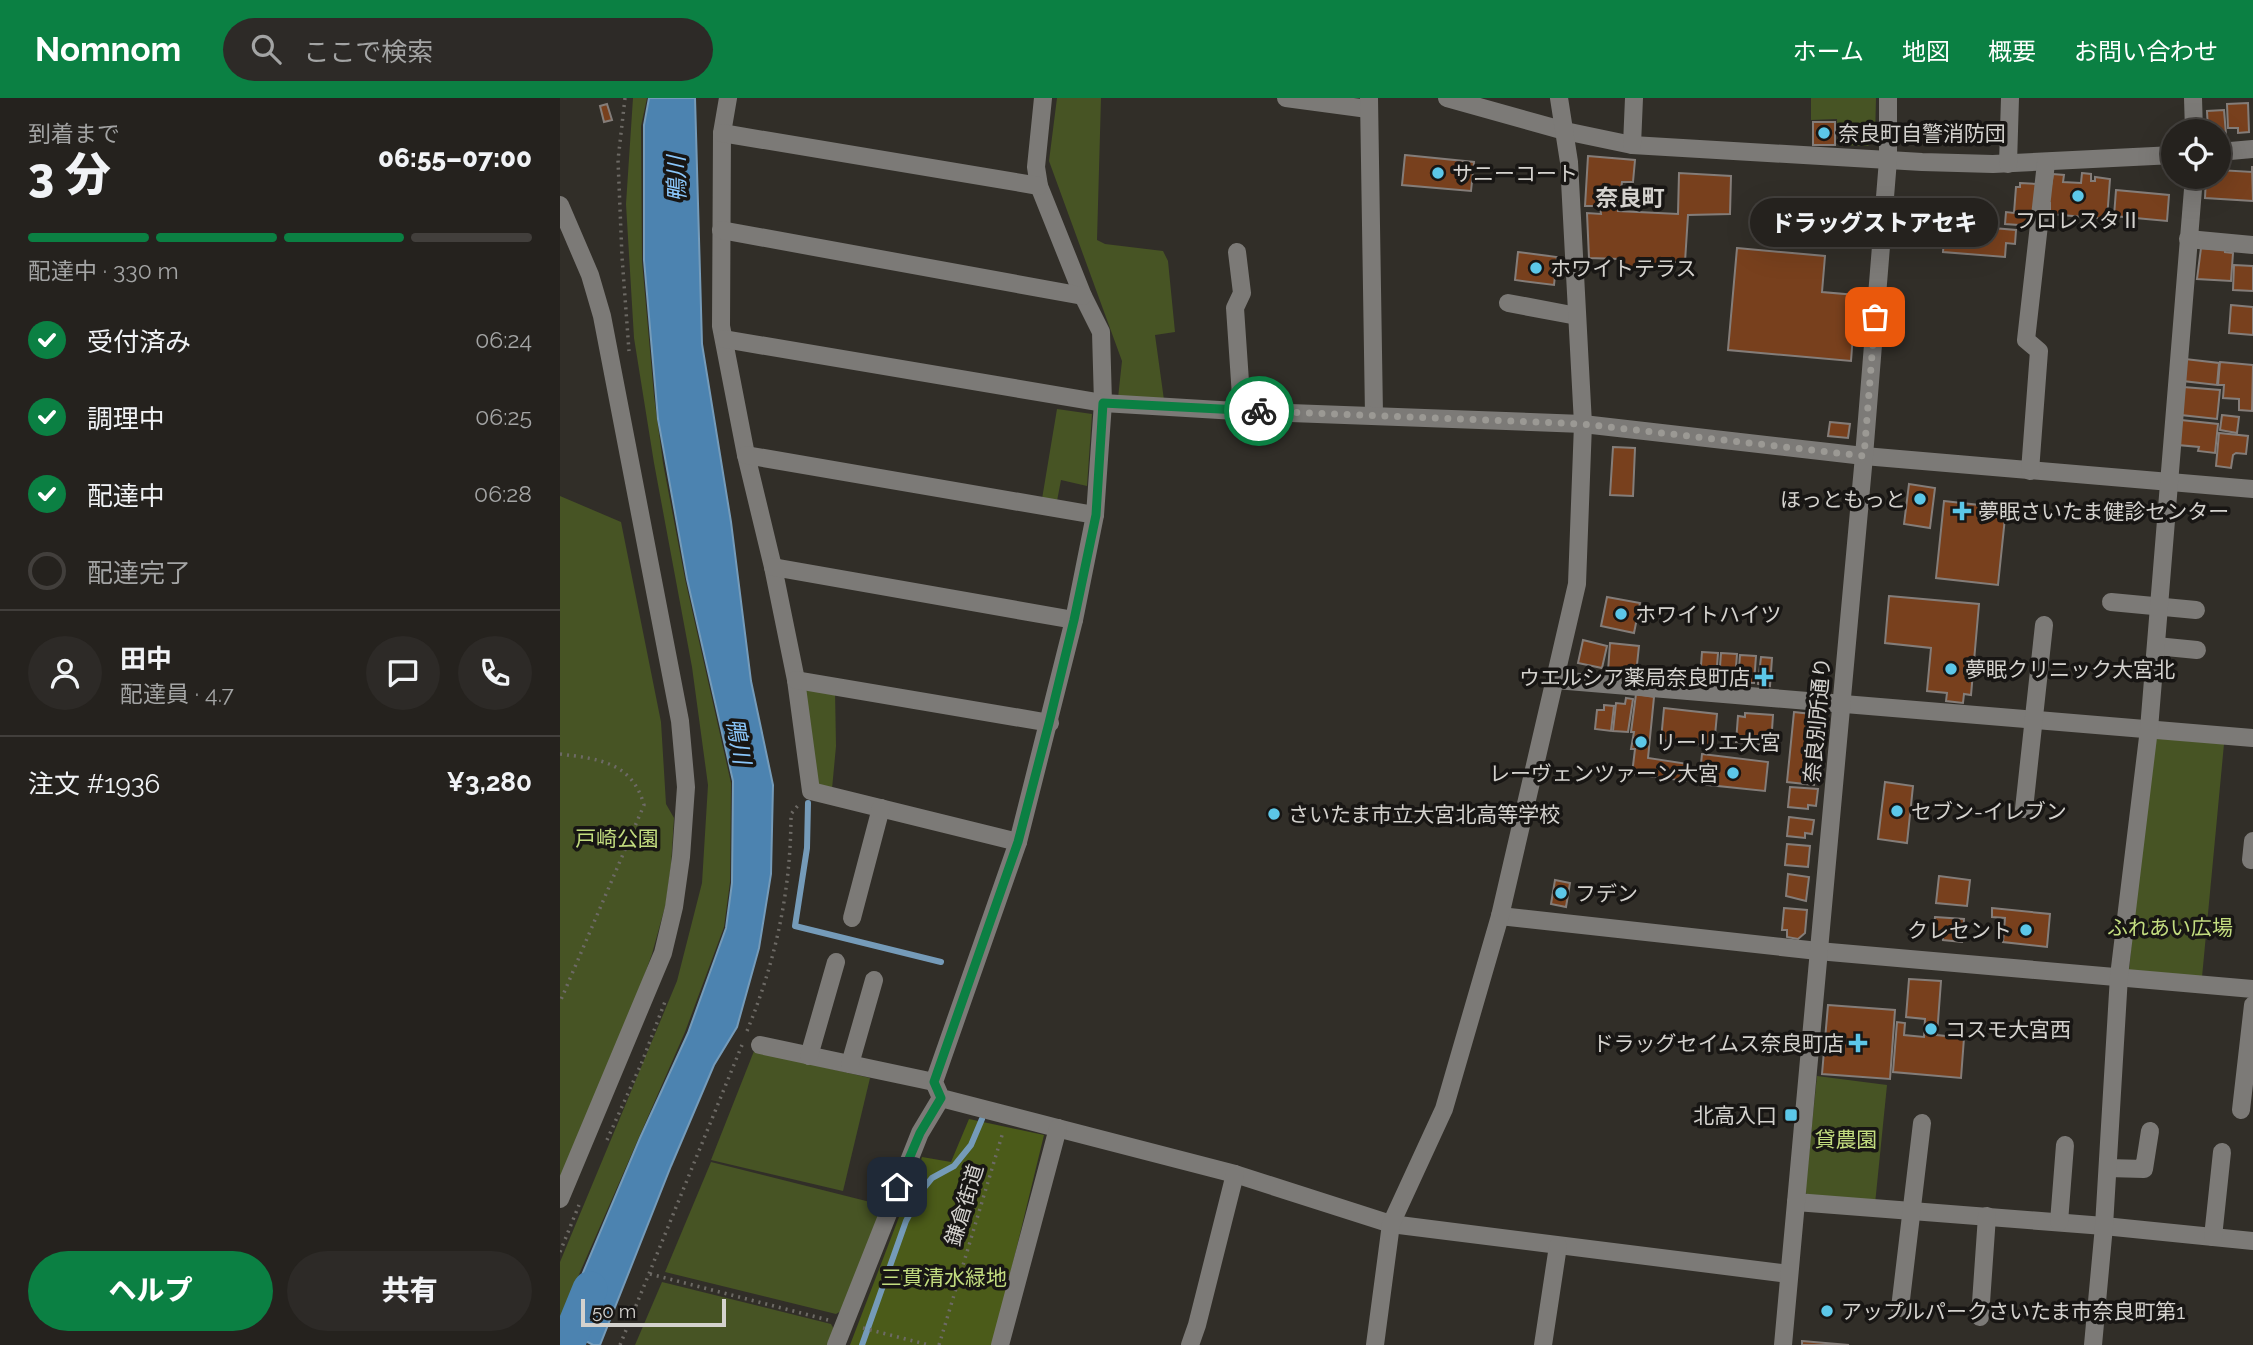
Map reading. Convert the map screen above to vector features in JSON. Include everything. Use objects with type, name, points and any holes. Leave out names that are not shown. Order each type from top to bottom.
[{"type":"street","points":[[728,98],[722,133],[721,326],[746,456],[774,566],[796,680],[811,791],[1018,842]]},
{"type":"street","points":[[836,1345],[849,1325],[937,1090],[1018,842],[1074,620],[1096,515],[1103,403],[1101,332],[1083,296],[1039,186],[1036,167],[1043,98]]},
{"type":"street","points":[[1286,98],[1368,104],[1374,415]]},
{"type":"street","points":[[1447,98],[1565,131],[1632,145],[2008,164],[2161,156]]},
{"type":"street","points":[[1375,1345],[1391,1224],[1444,1109],[1500,916],[1577,584],[1583,424],[1565,131],[1559,98]]},
{"type":"street","points":[[1632,145],[1634,98]]},
{"type":"street","name":"奈良別所通り","points":[[1783,1345],[1864,456],[1888,160],[1888,98]]},
{"type":"street","points":[[2008,164],[2010,98]]},
{"type":"street","points":[[2193,98],[2194,119]]},
{"type":"street","points":[[722,133],[1039,186]]},
{"type":"street","points":[[2231,151],[2253,149]]},
{"type":"street","points":[[2029,471],[2039,351],[2026,340],[2046,163]]},
{"type":"street","points":[[2093,1345],[2104,1226],[2119,976],[2149,729],[2193,189]]},
{"type":"street","points":[[560,205],[590,275],[602,316],[680,721],[686,787],[677,882],[663,953],[560,1199]]},
{"type":"street","points":[[721,230],[1083,296]]},
{"type":"street","points":[[2188,239],[2253,245]]},
{"type":"street","points":[[1237,252],[1242,293],[1235,308],[1242,411]]},
{"type":"street","points":[[1508,303],[1577,316]]},
{"type":"street","points":[[724,339],[1103,403],[1583,424],[1864,456],[2253,489]]},
{"type":"street","points":[[746,456],[1096,515]]},
{"type":"street","points":[[774,566],[1074,620]]},
{"type":"street","points":[[2111,602],[2196,610]]},
{"type":"street","points":[[2024,809],[2044,625]]},
{"type":"street","points":[[2156,646],[2197,650]]},
{"type":"street","points":[[796,680],[1049,723]]},
{"type":"street","points":[[1556,680],[2253,738]]},
{"type":"street","points":[[852,918],[881,808]]},
{"type":"street","points":[[2251,860],[2253,841]]},
{"type":"street","points":[[1500,916],[1818,951],[2253,989]]},
{"type":"street","points":[[809,1056],[836,962]]},
{"type":"street","points":[[850,1064],[874,980]]},
{"type":"street","points":[[2241,1110],[2253,1005]]},
{"type":"street","points":[[760,1045],[850,1064],[1008,1115],[1235,1174],[1391,1224],[1789,1274]]},
{"type":"street","points":[[1900,1308],[1922,1124]]},
{"type":"street","points":[[1000,1345],[1058,1128]]},
{"type":"street","points":[[2108,1168],[2144,1169],[2150,1132]]},
{"type":"street","points":[[2059,1223],[2064,1145]]},
{"type":"street","points":[[2213,1237],[2222,1152]]},
{"type":"street","points":[[1190,1345],[1235,1174]]},
{"type":"street","points":[[1796,1202],[1987,1216],[2253,1241]]},
{"type":"street","points":[[1980,1317],[1987,1216]]},
{"type":"street","points":[[1543,1345],[1558,1246]]},
{"type":"path","points":[[560,754],[611,764],[630,775],[639,788],[644,805],[560,1002]]},
{"type":"path","points":[[620,1345],[749,1028],[772,963],[791,858],[791,814],[811,791]]},
{"type":"path","name":"鎌倉街道","points":[[939,1345],[1008,1115]]},
{"type":"path","points":[[650,1274],[929,1345]]},
{"type":"green space","points":[[633,98],[647,98],[641,126],[642,261],[654,396],[663,463],[685,579],[731,783],[730,882],[724,927],[685,1032],[560,1318],[560,1262],[677,981],[702,883],[708,785],[692,667],[634,338],[626,204]]},
{"type":"green space","points":[[1057,98],[1101,98],[1097,240],[1105,244],[1163,251],[1168,261],[1175,332],[1155,335],[1164,400],[1118,398],[1122,361],[1049,161]]},
{"type":"green space","points":[[1811,98],[1876,98],[1875,138],[1868,146],[1838,145],[1837,119],[1811,120]]},
{"type":"green space","points":[[1057,409],[1092,414],[1087,486],[1061,480],[1057,501],[1042,499]]},
{"type":"green space","name":"戸崎公園","points":[[560,496],[621,522],[661,722],[666,804],[674,818],[666,903],[652,954],[633,1007],[560,1179]]},
{"type":"green space","points":[[805,687],[835,691],[836,746],[832,789],[820,787],[815,780]]},
{"type":"green space","name":"ふれあい広場","points":[[2152,738],[2224,744],[2202,977],[2129,970]]},
{"type":"green space","points":[[754,1051],[870,1078],[843,1191],[711,1160]]},
{"type":"green space","name":"貸農園","points":[[1817,1076],[1887,1085],[1875,1204],[1813,1200],[1805,1192]]},
{"type":"green space","name":"三貫清水緑地","points":[[969,1119],[1044,1135],[993,1345],[850,1345],[922,1157],[951,1162]]},
{"type":"green space","points":[[711,1162],[882,1205],[846,1308],[836,1314],[665,1272]]},
{"type":"green space","points":[[662,1282],[831,1324],[836,1333],[831,1345],[635,1345]]},
{"type":"water","points":[[649,98],[695,98],[702,344],[731,522],[751,681],[773,785],[771,874],[759,948],[737,1027],[714,1065],[600,1345],[593,1345],[560,1327],[688,1033],[726,928],[732,883],[733,781],[687,579],[658,419],[644,260],[644,125]]},
{"type":"building","points":[[2248,103],[2249,132],[2238,133],[2238,128],[2231,128],[2227,104]]},
{"type":"building","points":[[607,104],[612,120],[604,122],[600,106]]},
{"type":"building","points":[[2224,110],[2225,119],[2207,119],[2207,111]]},
{"type":"building","points":[[1813,122],[1835,122],[1835,145],[1813,145]]},
{"type":"building","name":"サニーコート","points":[[1405,155],[1474,162],[1471,191],[1402,185]]},
{"type":"building","points":[[1588,156],[1635,160],[1633,182],[1622,182],[1618,211],[1678,214],[1679,173],[1731,176],[1730,214],[1688,215],[1685,262],[1668,262],[1668,269],[1619,267],[1620,259],[1589,258],[1587,213],[1601,214],[1600,206],[1585,206]]},
{"type":"building","points":[[2252,166],[2253,201],[2205,198],[2205,189],[2231,189],[2231,171],[2252,172]]},
{"type":"building","name":"フロレスタⅡ","points":[[2082,173],[2091,174],[2091,181],[2095,181],[2095,177],[2110,179],[2107,219],[2050,214],[2048,203],[2053,174],[2064,175],[2063,182],[2081,183]]},
{"type":"building","points":[[2020,183],[2037,184],[2033,226],[2005,224],[2006,212],[2014,213],[2016,187],[2020,187]]},
{"type":"building","points":[[2116,190],[2169,195],[2167,221],[2114,216]]},
{"type":"building","points":[[1908,220],[1938,222],[1937,239],[1907,237]]},
{"type":"building","points":[[1945,224],[2016,230],[2015,244],[2006,243],[2005,257],[1943,252]]},
{"type":"building","points":[[1737,248],[1825,256],[1822,292],[1856,295],[1851,361],[1728,350]]},
{"type":"building","points":[[2201,248],[2233,253],[2231,281],[2197,279]]},
{"type":"building","name":"ホワイトテラス","points":[[1518,252],[1557,257],[1554,285],[1515,280]]},
{"type":"building","points":[[2234,265],[2253,266],[2253,291],[2233,290]]},
{"type":"building","points":[[2231,305],[2253,307],[2253,335],[2229,333]]},
{"type":"building","points":[[2185,359],[2219,363],[2217,385],[2183,381]]},
{"type":"building","points":[[2220,362],[2253,365],[2252,411],[2239,410],[2239,399],[2223,398],[2224,385],[2218,385]]},
{"type":"building","points":[[2183,387],[2220,390],[2217,419],[2181,415]]},
{"type":"building","points":[[2222,415],[2239,417],[2237,433],[2220,430]]},
{"type":"building","points":[[2181,420],[2218,424],[2215,453],[2198,451],[2199,447],[2178,445]]},
{"type":"building","points":[[1830,422],[1850,424],[1848,438],[1828,436]]},
{"type":"building","points":[[2219,433],[2248,436],[2246,454],[2233,455],[2231,468],[2216,466]]},
{"type":"building","points":[[1613,447],[1635,448],[1633,496],[1610,495]]},
{"type":"building","points":[[1909,484],[1935,488],[1930,528],[1904,524]]},
{"type":"building","points":[[1944,501],[2006,508],[1998,585],[1936,578]]},
{"type":"building","name":"夢眠クリニック大宮北","points":[[1889,596],[1979,604],[1971,695],[1964,694],[1963,703],[1946,701],[1947,693],[1927,691],[1931,648],[1885,643]]},
{"type":"building","name":"ホワイトハイツ","points":[[1607,597],[1640,603],[1634,633],[1601,626]]},
{"type":"building","points":[[1583,640],[1607,646],[1602,668],[1578,663]]},
{"type":"building","points":[[1610,643],[1639,646],[1636,674],[1608,671]]},
{"type":"building","points":[[1702,652],[1718,653],[1716,680],[1700,679]]},
{"type":"building","points":[[1721,653],[1737,654],[1735,681],[1719,680]]},
{"type":"building","points":[[1740,655],[1756,656],[1754,683],[1738,682]]},
{"type":"building","points":[[1761,657],[1772,658],[1770,686],[1758,684]]},
{"type":"building","name":"リーリエ大宮","points":[[1636,694],[1654,697],[1648,758],[1688,764],[1686,781],[1632,774],[1635,749],[1631,749],[1634,732],[1631,732]]},
{"type":"building","points":[[1626,698],[1633,699],[1628,732],[1613,731],[1616,703],[1625,704]]},
{"type":"building","points":[[1604,705],[1614,706],[1611,731],[1595,729],[1597,710],[1604,710]]},
{"type":"building","points":[[1664,708],[1717,714],[1714,746],[1661,740]]},
{"type":"building","points":[[1794,712],[1820,715],[1814,785],[1787,782]]},
{"type":"building","points":[[1745,713],[1773,715],[1771,745],[1736,742],[1738,716],[1745,717]]},
{"type":"building","name":"レーヴェンツァーン大宮","points":[[1702,754],[1768,762],[1765,791],[1699,784]]},
{"type":"building","points":[[1885,782],[1913,786],[1907,843],[1878,839]]},
{"type":"building","points":[[1790,787],[1818,789],[1816,806],[1808,805],[1808,809],[1788,807]]},
{"type":"building","points":[[1789,817],[1814,820],[1812,834],[1805,833],[1805,838],[1787,836]]},
{"type":"building","points":[[1787,844],[1810,846],[1808,867],[1785,865]]},
{"type":"building","points":[[1788,874],[1809,877],[1806,901],[1786,896]]},
{"type":"building","points":[[1939,876],[1970,880],[1967,906],[1936,903]]},
{"type":"building","name":"フデン","points":[[1555,880],[1570,883],[1566,907],[1551,904]]},
{"type":"building","points":[[1784,908],[1807,910],[1805,933],[1798,939],[1787,937],[1787,930],[1782,930]]},
{"type":"building","name":"クレセント","points":[[1992,908],[2050,914],[2047,947],[2003,942],[2005,918],[1992,917]]},
{"type":"building","points":[[1935,917],[1964,919],[1962,942],[1933,936]]},
{"type":"building","name":"コスモ大宮西","points":[[1909,979],[1941,981],[1937,1035],[1964,1038],[1961,1078],[1893,1072],[1897,1022],[1905,1023],[1904,1035],[1924,1037],[1925,1019],[1906,1017]]},
{"type":"building","points":[[1828,1005],[1895,1010],[1890,1079],[1822,1074]]},
{"type":"building","points":[[1802,1341],[1849,1345],[1802,1345]]},
{"type":"waterway","points":[[808,803],[807,848],[795,926],[941,962]]},
{"type":"waterway","points":[[862,1345],[906,1221],[932,1178],[954,1166],[971,1145],[982,1119]]},
{"type":"waterway","name":"鴨川","points":[[567,1345],[590,1289]]},
{"type":"way so far","points":[[1259,411],[1583,424],[1864,456],[1875,317]]},
{"type":"place","name":"奈良町自警消防団","points":[[1824,133]]},
{"type":"place","name":"サニーコート","points":[[1438,173]]},
{"type":"place","name":"フロレスタⅡ","points":[[2078,196]]},
{"type":"place","name":"ホワイトテラス","points":[[1536,268]]},
{"type":"place","name":"ドラッグストアセキ","points":[[1875,317]]},
{"type":"place","name":"ほっともっと","points":[[1920,499]]},
{"type":"place","name":"夢眠さいたま健診センター","points":[[1962,511]]},
{"type":"place","name":"ホワイトハイツ","points":[[1621,614]]},
{"type":"place","name":"夢眠クリニック大宮北","points":[[1951,669]]},
{"type":"place","name":"ウエルシア薬局奈良町店","points":[[1764,677]]},
{"type":"place","name":"リーリエ大宮","points":[[1641,742]]},
{"type":"place","name":"レーヴェンツァーン大宮","points":[[1733,773]]},
{"type":"place","name":"セブン-イレブン","points":[[1897,811]]},
{"type":"place","name":"さいたま市立大宮北高等学校","points":[[1274,814]]},
{"type":"place","name":"フデン","points":[[1561,893]]},
{"type":"place","name":"クレセント","points":[[2026,930]]},
{"type":"place","name":"コスモ大宮西","points":[[1931,1029]]},
{"type":"place","name":"ドラッグセイムス奈良町店","points":[[1858,1043]]},
{"type":"place","name":"北高入口","points":[[1791,1115]]},
{"type":"place","name":"アップルパークさいたま市奈良町第1","points":[[1827,1311]]},
{"type":"district","name":"奈良町","points":[[1630,197]]},
{"type":"route","points":[[897,1187],[920,1133],[941,1098],[934,1082],[1018,842],[1074,620],[1096,515],[1103,403],[1259,411]]}]
